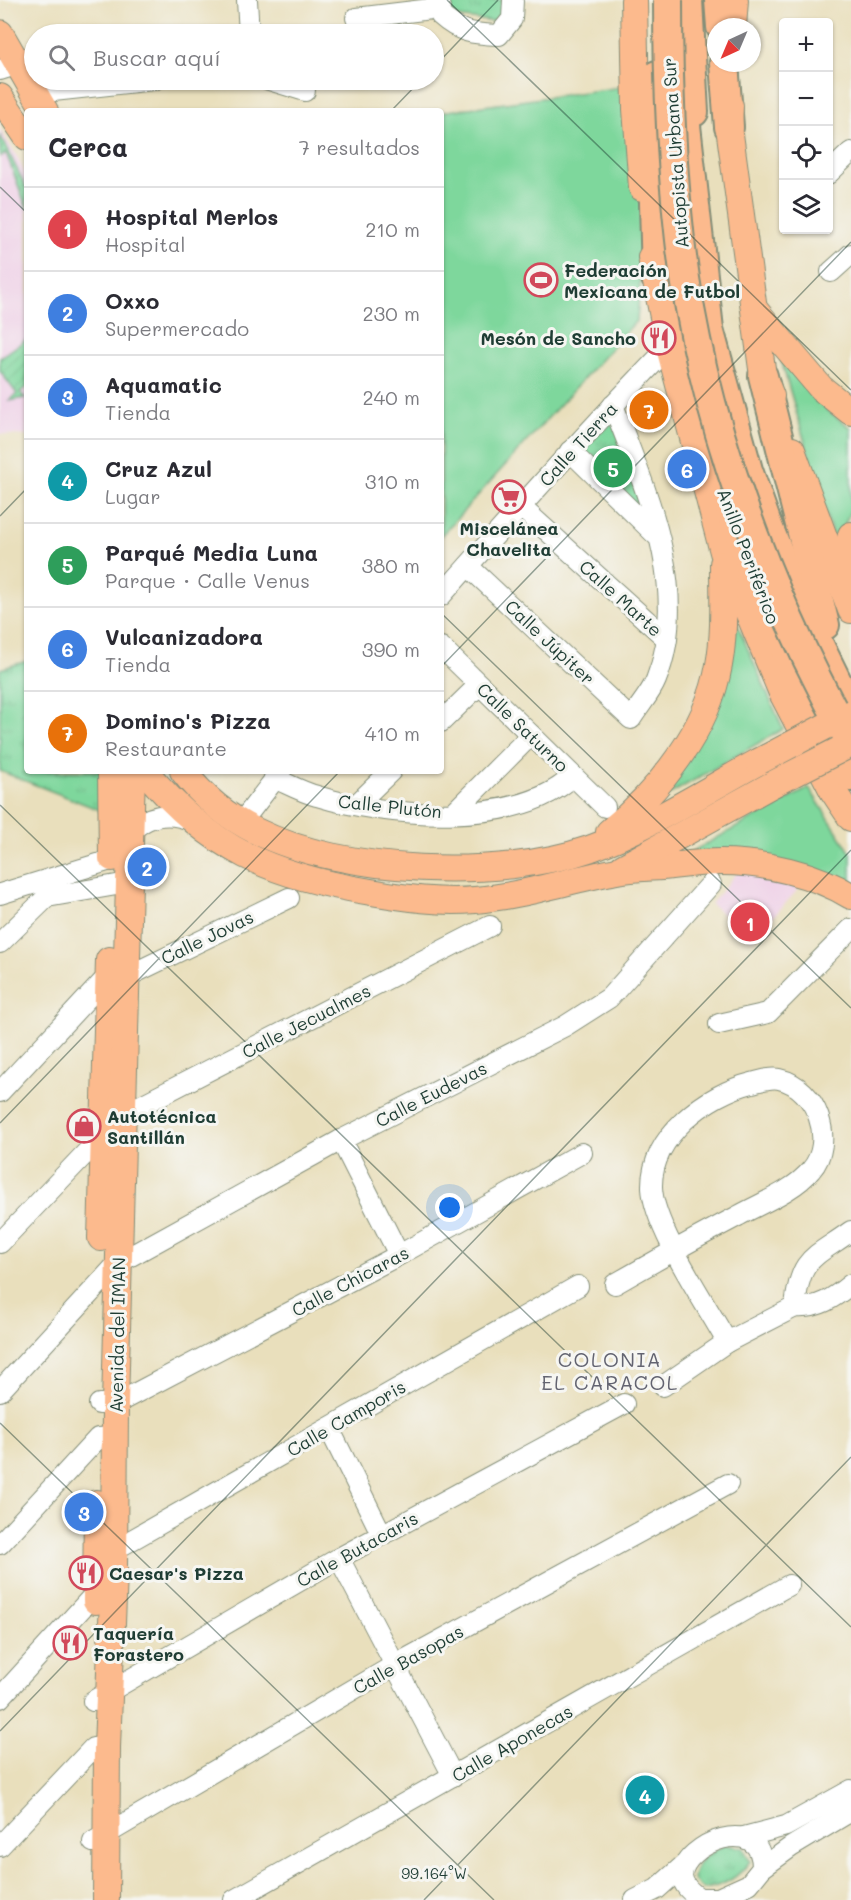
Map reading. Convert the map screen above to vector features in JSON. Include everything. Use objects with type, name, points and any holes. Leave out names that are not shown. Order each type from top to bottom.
[{"type":"highway","name":"Autopista Urbana Sur","points":[[680,0],[679,60],[690,178],[709,329],[748,470],[766,521],[801,608],[851,712]]},
{"type":"highway","points":[[688,0],[696,146],[722,332],[759,465],[777,517],[825,625],[851,675]]},
{"type":"highway","points":[[719,0],[720,18]]},
{"type":"highway","points":[[656,279],[653,166],[661,8]]},
{"type":"highway","name":"Autopista Urbana Sur","points":[[661,8],[668,53],[680,241],[708,383],[740,495],[782,605],[851,743]]},
{"type":"highway","name":"Anillo Periférico","points":[[661,8],[662,163],[685,338],[705,424],[730,514],[792,667],[851,777]]},
{"type":"highway","points":[[725,72],[729,127]]},
{"type":"highway","points":[[763,376],[825,625]]},
{"type":"highway","points":[[695,450],[757,604],[792,667]]},
{"type":"main road","points":[[634,0],[636,109],[645,233],[669,347],[695,450],[723,552],[782,693],[833,791],[851,818]]},
{"type":"main road","points":[[734,18],[735,0]]},
{"type":"main road","points":[[0,34],[10,67],[24,83]]},
{"type":"main road","points":[[732,72],[729,127],[763,376],[851,610]]},
{"type":"main road","points":[[30,90],[40,102]]},
{"type":"main road","points":[[0,97],[24,133]]},
{"type":"main road","points":[[753,308],[821,388],[851,412]]},
{"type":"main road","points":[[851,535],[845,578],[851,610]]},
{"type":"main road","points":[[588,849],[625,819],[660,782],[702,721],[719,666],[723,552]]},
{"type":"main road","points":[[186,774],[212,802],[241,823],[284,842],[321,853],[363,861],[448,869],[513,866],[588,849],[640,826],[851,712]]},
{"type":"main road","points":[[614,871],[851,743]]},
{"type":"main road","name":"Avenida del IMAN","points":[[112,774],[124,849]]},
{"type":"main road","name":"Avenida del IMAN","points":[[97,1899],[101,1696],[108,1558],[107,1404],[101,1282],[103,1134],[117,976],[120,884],[132,774]]},
{"type":"main road","points":[[148,774],[196,822],[226,845],[268,867],[308,881],[358,891],[411,899],[474,900],[533,891],[614,871],[722,862],[771,867],[831,884],[851,897]]},
{"type":"main road","name":"Avenida del IMAN","points":[[107,1404],[118,1263],[122,1115],[117,976]]},
{"type":"main road","name":"Avenida del IMAN","points":[[101,1696],[96,1593],[108,1558]]},
{"type":"street","points":[[247,0],[250,24]]},
{"type":"street","points":[[356,18],[439,4],[440,15],[456,29],[478,34],[499,35],[512,19],[513,0]]},
{"type":"street","points":[[40,102],[102,90]]},
{"type":"street","points":[[833,169],[851,152]]},
{"type":"street","points":[[831,272],[851,254]]},
{"type":"street","name":"Calle Tierra","points":[[444,593],[612,405],[669,347]]},
{"type":"street","points":[[612,405],[644,486],[657,536],[668,584],[667,639]]},
{"type":"street","points":[[570,451],[657,536]]},
{"type":"street","name":"Calle Marte","points":[[522,508],[667,639]]},
{"type":"street","name":"Calle Júpiter","points":[[468,566],[632,718],[656,681],[667,639]]},
{"type":"street","name":"Calle Saturno","points":[[444,650],[605,807]]},
{"type":"street","points":[[444,719],[479,685]]},
{"type":"street","points":[[453,813],[531,735]]},
{"type":"street","points":[[241,823],[278,774]]},
{"type":"street","name":"Calle Plutón","points":[[278,774],[315,796],[356,805],[410,812],[453,813],[514,807],[563,786],[573,776]]},
{"type":"street","points":[[356,805],[388,774]]},
{"type":"street","points":[[0,943],[39,902],[48,888],[124,849],[147,820],[163,815],[180,816],[196,822]]},
{"type":"street","points":[[358,891],[363,861]]},
{"type":"street","points":[[0,894],[48,888],[120,884]]},
{"type":"street","name":"Calle Eudevas","points":[[0,1391],[118,1263],[340,1140],[565,1026],[609,998],[711,884]]},
{"type":"street","name":"Calle Jovas","points":[[117,976],[289,898]]},
{"type":"street","name":"Calle Jecualmes","points":[[0,1243],[122,1115],[490,926]]},
{"type":"street","points":[[719,1024],[768,1013],[851,928]]},
{"type":"street","points":[[0,1092],[117,976]]},
{"type":"street","points":[[615,1284],[675,1249],[761,1203],[811,1171],[821,1155],[824,1136],[818,1116],[806,1098],[792,1084],[778,1079],[764,1080],[722,1093],[703,1104],[669,1140],[657,1159],[652,1188],[663,1228],[675,1249],[728,1342]]},
{"type":"street","points":[[340,1140],[399,1255]]},
{"type":"street","name":"Calle Chicaras","points":[[107,1404],[399,1255],[582,1153]]},
{"type":"street","points":[[795,1307],[797,1288],[803,1268],[813,1255],[851,1231]]},
{"type":"street","points":[[663,1386],[728,1342],[795,1307],[809,1308],[834,1298],[851,1284]]},
{"type":"street","name":"Calle Camporis","points":[[108,1558],[329,1428],[578,1286]]},
{"type":"street","name":"Calle Butacaris","points":[[101,1696],[339,1558],[624,1404]]},
{"type":"street","points":[[329,1428],[382,1534]]},
{"type":"street","points":[[0,1544],[107,1438]]},
{"type":"street","name":"Calle Basopas","points":[[99,1838],[395,1665],[728,1484]]},
{"type":"street","points":[[339,1558],[453,1776]]},
{"type":"street","name":"Calle Aponecas","points":[[234,1900],[789,1585]]},
{"type":"street","points":[[0,1698],[96,1593]]},
{"type":"street","points":[[0,1846],[100,1748]]},
{"type":"street","points":[[635,1900],[657,1889],[711,1843],[728,1837],[744,1837],[786,1826],[851,1790]]},
{"type":"street","points":[[684,1865],[684,1884],[691,1899],[718,1898],[749,1884],[762,1868],[798,1842],[851,1811]]},
{"type":"street","points":[[744,1837],[755,1844],[760,1852],[762,1868]]},
{"type":"shaded area","points":[[0,129],[24,172],[24,436],[0,434]]},
{"type":"shaded area","points":[[739,870],[802,885],[752,940],[711,904]]},
{"type":"green space","points":[[443,0],[508,0],[507,7],[496,22],[457,17],[443,4]]},
{"type":"green space","name":"Federación Mexicana de Futbol","points":[[635,85],[644,241],[637,320],[444,533],[444,112]]},
{"type":"green space","points":[[0,135],[24,183],[24,201],[6,153],[0,157]]},
{"type":"green space","points":[[24,341],[24,389],[20,392],[24,398],[8,401],[17,394],[0,371],[0,358]]},
{"type":"green space","points":[[781,360],[828,411],[851,428],[851,510],[835,545]]},
{"type":"green space","points":[[613,405],[657,536],[570,451]]},
{"type":"green space","points":[[736,622],[783,729],[637,813],[729,670]]},
{"type":"green space","points":[[24,662],[24,774],[102,774],[110,814],[0,771],[0,669]]},
{"type":"green space","points":[[809,788],[851,853],[851,885],[676,860]]},
{"type":"green space","points":[[725,1845],[743,1848],[750,1861],[730,1880],[718,1886],[703,1889],[693,1880],[696,1867],[708,1855]]},
{"type":"place","name":"Federación Mexicana de Futbol","points":[[541,280]]},
{"type":"place","name":"Mesón de Sancho","points":[[659,338]]},
{"type":"place","name":"Domino's Pizza","points":[[649,410]]},
{"type":"place","name":"Parqué Media Luna","points":[[613,468]]},
{"type":"place","name":"Vulcanizadora","points":[[687,469]]},
{"type":"place","name":"Miscelánea Chavelita","points":[[509,497]]},
{"type":"place","name":"Oxxo","points":[[147,867]]},
{"type":"place","name":"Hospital Merlos","points":[[750,922]]},
{"type":"place","name":"Autotécnica Santillán","points":[[84,1126]]},
{"type":"place","name":"Aquamatic","points":[[84,1512]]},
{"type":"place","name":"Caesar's Pizza","points":[[86,1573]]},
{"type":"place","name":"Taquería Forastero","points":[[70,1643]]},
{"type":"place","name":"Cruz Azul","points":[[645,1795]]},
{"type":"district","name":"COLONIA EL CARACOL","points":[[610,1370]]}]
